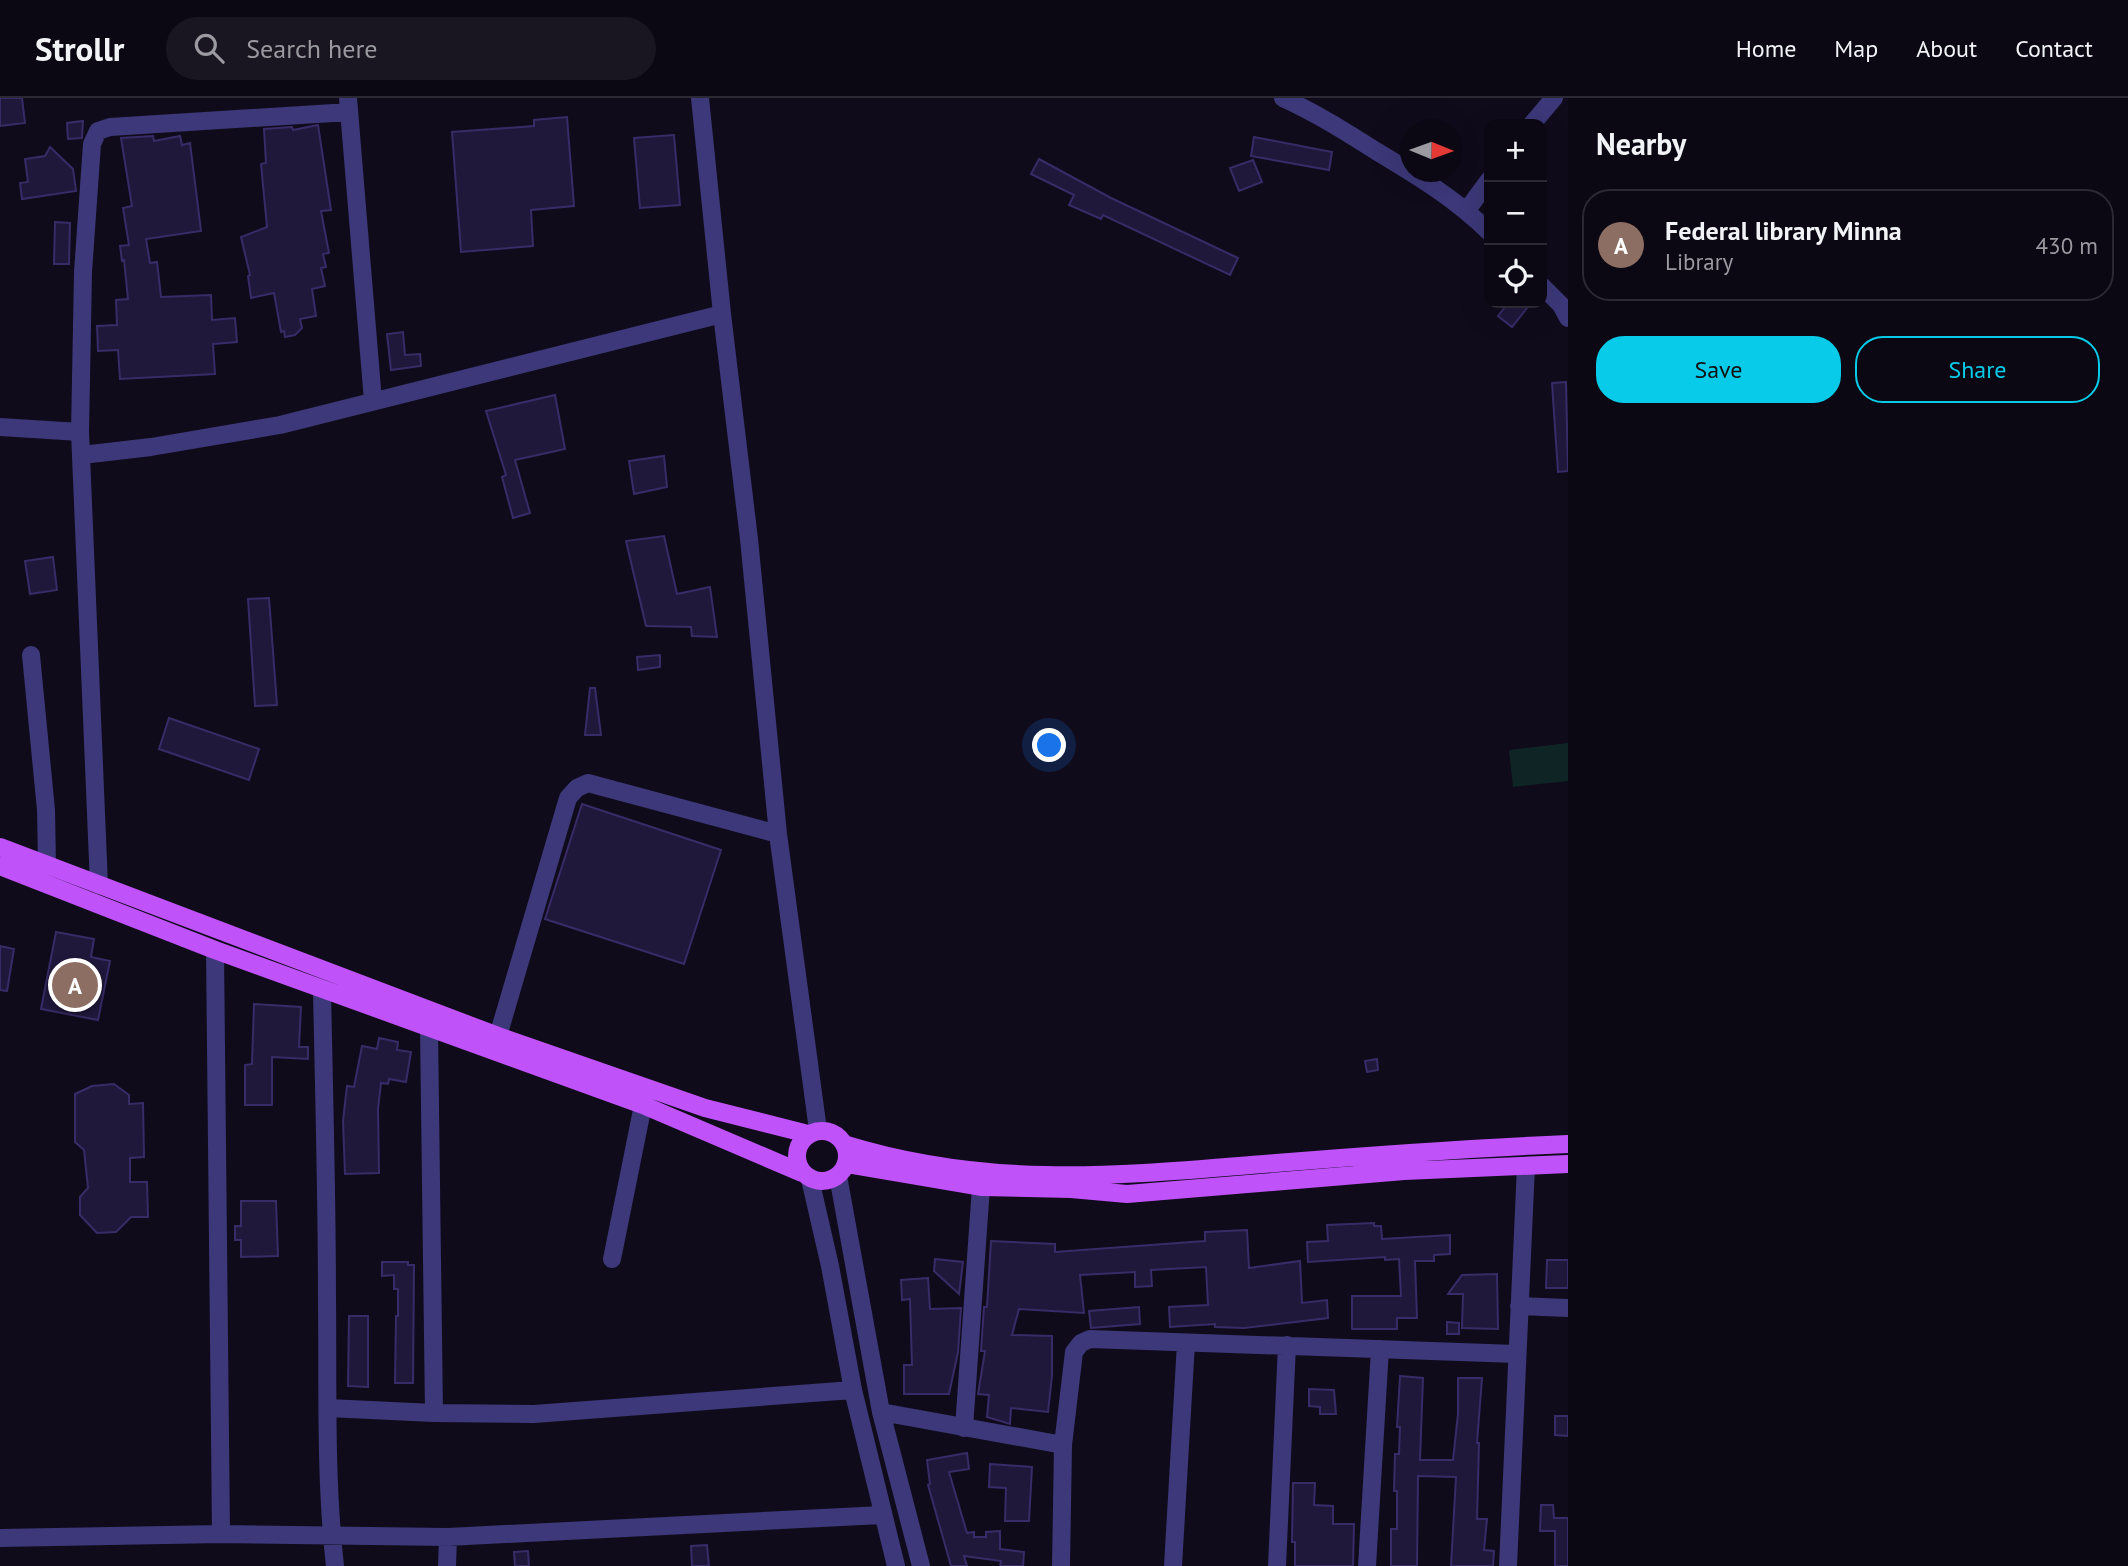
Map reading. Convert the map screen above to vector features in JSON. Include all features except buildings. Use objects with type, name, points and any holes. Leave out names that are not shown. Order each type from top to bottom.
[{"type":"main road","points":[[0,847],[498,1036],[705,1108],[813,1132],[829,1131],[845,1144],[847,1150],[842,1170],[830,1181],[819,1182],[643,1105],[429,1030],[0,866]]},
{"type":"main road","points":[[806,1176],[796,1157],[797,1148],[813,1132]]},
{"type":"main road","points":[[845,1144],[929,1165],[999,1175],[1062,1177],[1124,1175],[1404,1152],[1568,1144]]},
{"type":"main road","points":[[842,1170],[981,1187],[1071,1189],[1127,1194],[1404,1171],[1568,1164]]},
{"type":"street","points":[[700,98],[749,538],[778,834],[813,1132]]},
{"type":"street","points":[[1283,98],[1310,111],[1412,172],[1467,209],[1484,227]]},
{"type":"street","points":[[1536,119],[1554,98]]},
{"type":"street","points":[[99,885],[80,432],[83,272],[92,144],[98,131],[110,127],[349,105],[373,401]]},
{"type":"street","points":[[1467,209],[1487,182]]},
{"type":"street","points":[[1547,291],[1561,305],[1568,318]]},
{"type":"street","points":[[82,454],[151,447],[251,431],[722,313]]},
{"type":"street","points":[[0,427],[80,432]]},
{"type":"street","points":[[31,655],[46,810],[47,866]]},
{"type":"street","points":[[498,1036],[568,798],[577,788],[588,783],[778,834]]},
{"type":"street","points":[[215,950],[221,1534]]},
{"type":"street","points":[[322,990],[328,1408],[335,1566]]},
{"type":"street","points":[[429,1030],[434,1413]]},
{"type":"street","points":[[612,1259],[643,1105]]},
{"type":"street","points":[[1508,1566],[1526,1166]]},
{"type":"street","points":[[842,1170],[881,1412],[921,1566]]},
{"type":"street","points":[[806,1176],[830,1266],[853,1390],[896,1566]]},
{"type":"street","points":[[964,1428],[981,1187]]},
{"type":"street","points":[[1519,1306],[1568,1308]]},
{"type":"street","points":[[1062,1566],[1063,1445],[1074,1352],[1081,1343],[1090,1339],[1516,1354]]},
{"type":"street","points":[[1173,1566],[1186,1343]]},
{"type":"street","points":[[1277,1566],[1287,1345]]},
{"type":"street","points":[[1367,1566],[1380,1349]]},
{"type":"street","points":[[328,1408],[534,1414],[853,1390]]},
{"type":"street","points":[[881,1412],[1063,1445]]},
{"type":"street","points":[[0,1538],[221,1534],[449,1537],[882,1515]]},
{"type":"street","points":[[447,1566],[449,1537]]},
{"type":"green space","points":[[1568,743],[1568,781],[1513,787],[1509,750]]},
{"type":"place","name":"Federal library Minna","points":[[75,985]]}]
